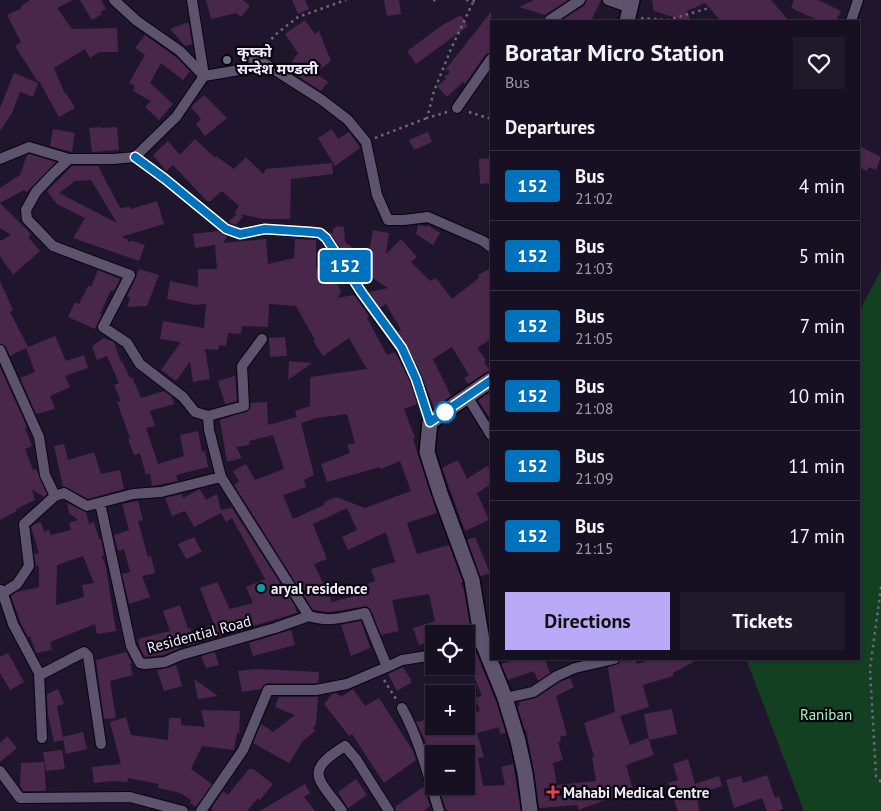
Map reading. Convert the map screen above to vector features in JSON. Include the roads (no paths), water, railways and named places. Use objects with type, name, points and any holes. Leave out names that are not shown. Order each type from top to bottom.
[{"type":"street","points":[[114,0],[137,21],[180,51],[204,76]]},
{"type":"street","points":[[0,159],[29,147],[69,160],[114,160],[135,157],[176,117],[204,76],[192,0]]},
{"type":"street","points":[[550,20],[580,0]]},
{"type":"street","points":[[608,0],[629,12]]},
{"type":"street","points":[[851,20],[858,0]]},
{"type":"street","points":[[204,76],[245,69],[256,58],[322,100],[348,120],[366,142],[377,195],[388,220],[428,217],[483,241],[490,246]]},
{"type":"street","points":[[457,108],[490,60]]},
{"type":"street","points":[[135,157],[226,229],[240,234],[265,229],[320,233],[326,238],[362,293],[402,348],[416,379],[430,422],[427,452],[472,580],[482,641],[505,698],[525,773],[530,811]]},
{"type":"street","points":[[69,160],[36,192],[26,210],[27,219],[53,246],[130,275],[103,326],[127,343],[140,364],[184,396],[195,412],[208,416],[244,406],[242,366],[262,339]]},
{"type":"street","points":[[0,350],[3,364],[39,437],[45,474],[55,496]]},
{"type":"street","points":[[430,422],[490,381]]},
{"type":"street","points":[[467,396],[490,433]]},
{"type":"street","points":[[208,416],[209,430],[222,476],[309,616],[319,620],[333,620],[365,613],[382,669]]},
{"type":"street","points":[[42,738],[39,673],[13,624],[1,593],[17,584],[29,566],[24,524],[55,496],[64,493],[87,506],[133,494],[162,492],[222,476]]},
{"type":"street","name":"Residential Road","points":[[100,503],[131,646],[140,663],[165,662],[181,655],[275,628],[309,616]]},
{"type":"street","points":[[475,643],[482,641]]},
{"type":"street","points":[[39,673],[42,674],[84,652],[88,656],[101,744]]},
{"type":"street","points":[[201,811],[243,750],[268,690],[316,690],[347,684],[402,660],[425,656]]},
{"type":"street","points":[[505,698],[533,692],[557,676],[575,668],[610,660]]},
{"type":"street","points":[[402,708],[413,728],[423,753],[439,811]]},
{"type":"street","points":[[342,811],[319,779],[318,768],[326,758],[345,746],[389,811]]},
{"type":"street","points":[[0,771],[20,798],[130,797],[183,811]]},
{"type":"place","name":"कृष्को सन्देश मण्डली","points":[[227,60]]},
{"type":"place","name":"aryal residence","points":[[261,588]]},
{"type":"place","name":"Mahabi Medical Centre","points":[[553,792]]},
{"type":"park label","name":"Raniban","points":[[826,714]]}]
